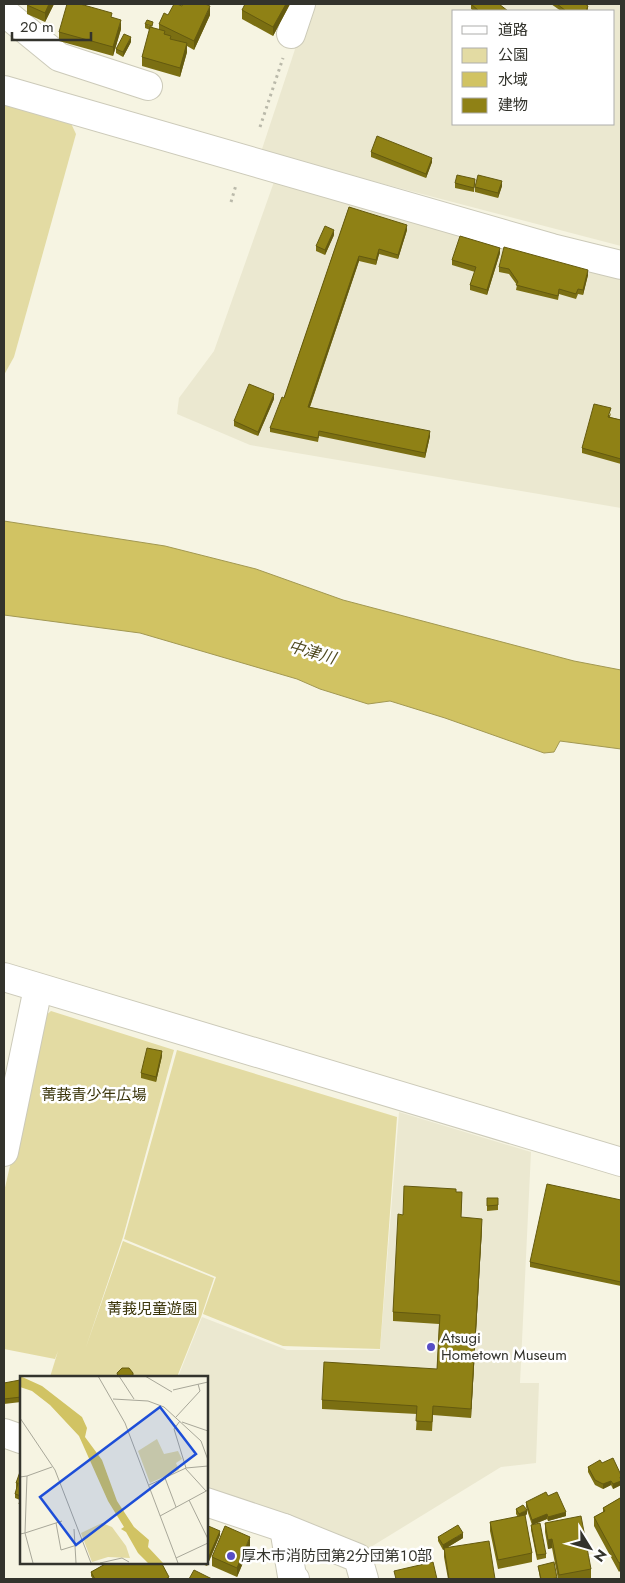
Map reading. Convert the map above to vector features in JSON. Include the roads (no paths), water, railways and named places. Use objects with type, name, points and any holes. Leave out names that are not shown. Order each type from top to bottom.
[{"type":"street","points":[[292,34],[301,4]]},
{"type":"street","points":[[4,12],[59,57],[148,86]]},
{"type":"street","points":[[4,90],[543,246],[621,265]]},
{"type":"street","points":[[4,977],[621,1162]]},
{"type":"street","points":[[4,1152],[38,988]]},
{"type":"street","points":[[4,1433],[20,1439]]},
{"type":"street","points":[[208,1503],[284,1528],[358,1558],[364,1579]]},
{"type":"street","points":[[284,1528],[292,1576],[295,1579]]},
{"type":"water","name":"中津川","points":[[4,521],[165,546],[256,569],[343,600],[574,661],[621,670],[621,749],[560,741],[554,752],[544,753],[390,701],[368,704],[320,689],[297,679],[140,633],[4,615]]},
{"type":"place","name":"Atsugi Hometown Museum","points":[[431,1347]]},
{"type":"place","name":"厚木市消防団第２分団第１０部","points":[[231,1556]]},
{"type":"park label","name":"菁莪青少年広場","points":[[94,1095]]},
{"type":"park label","name":"菁莪児童遊園","points":[[152,1309]]}]
